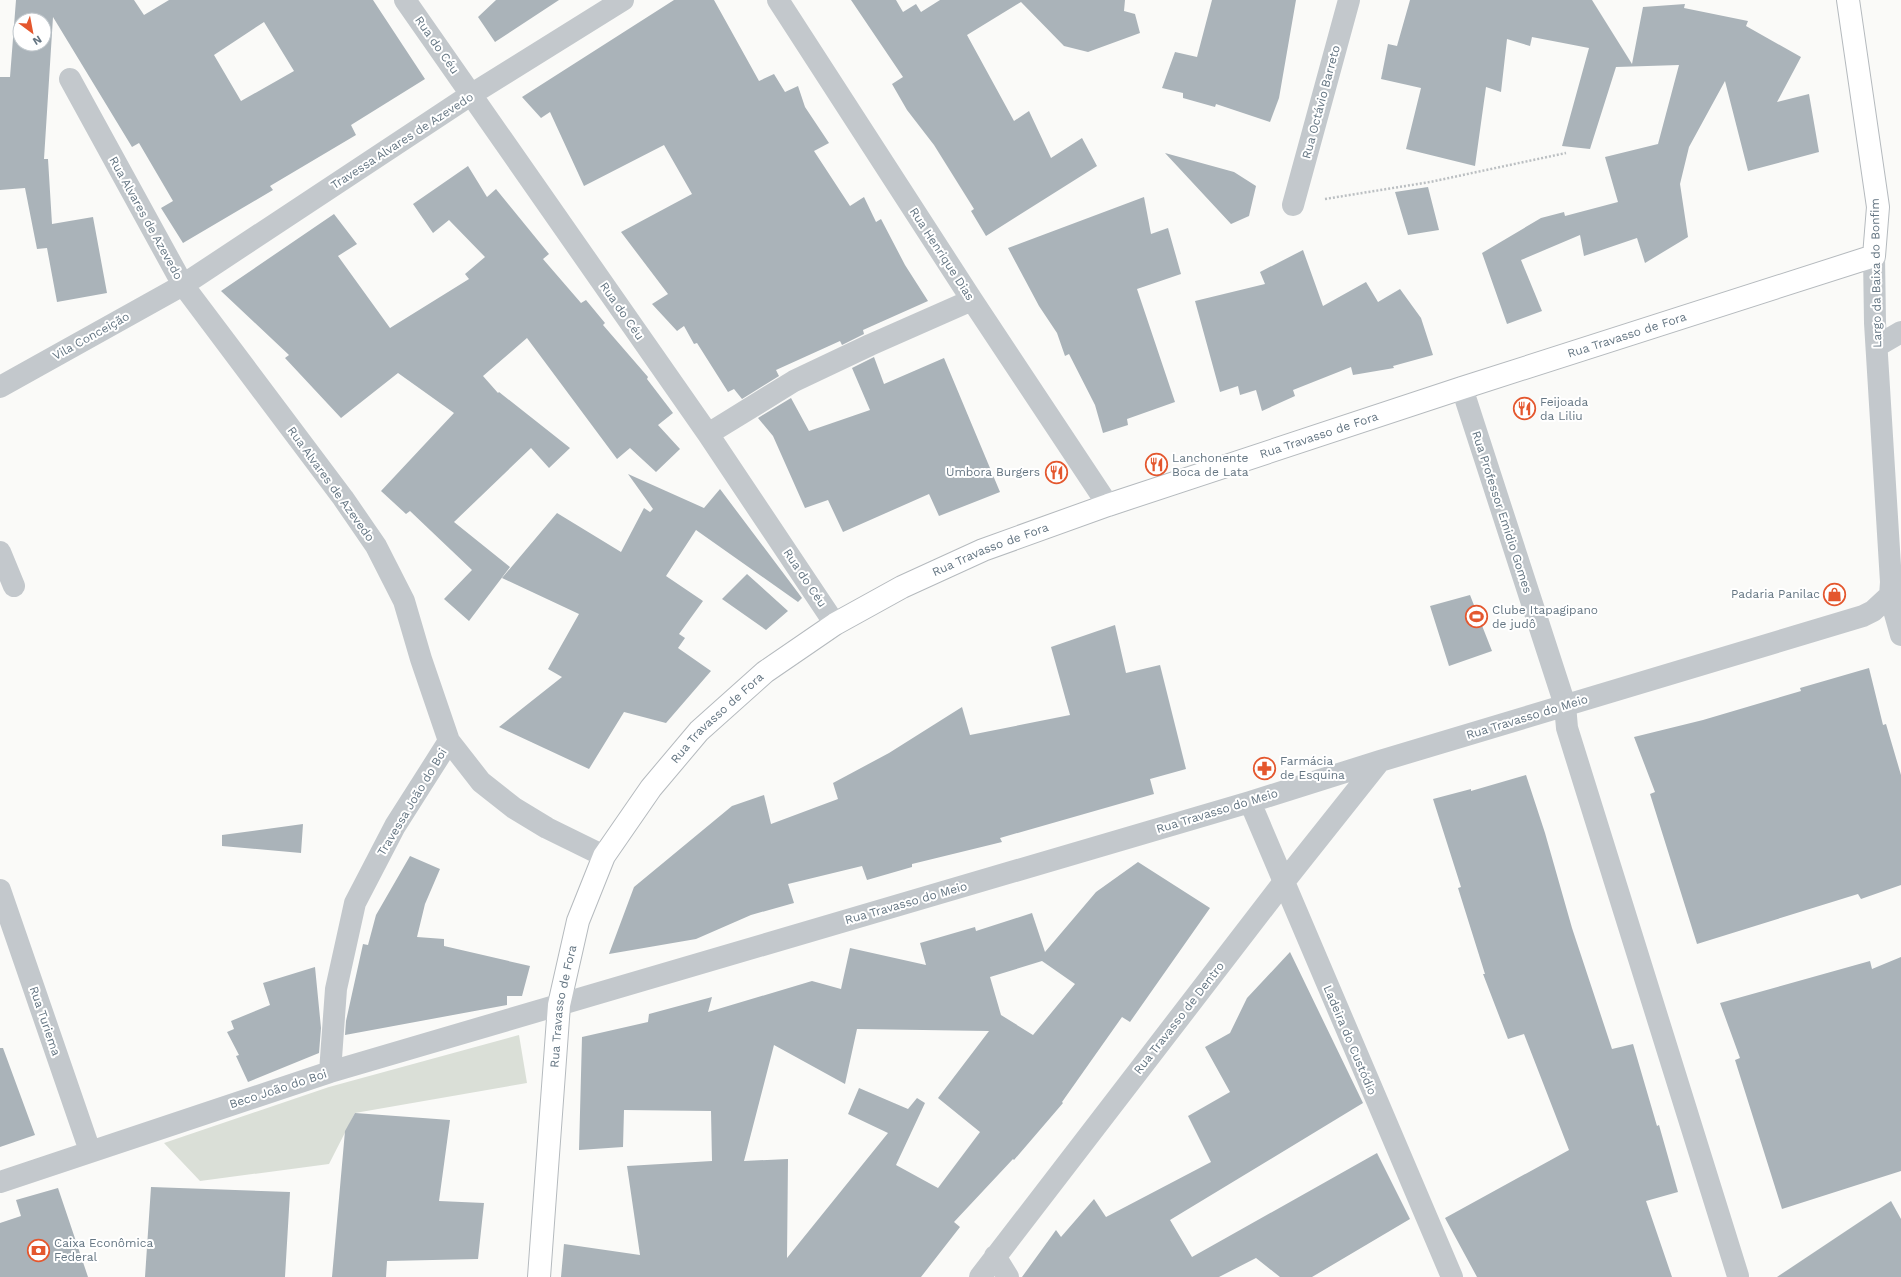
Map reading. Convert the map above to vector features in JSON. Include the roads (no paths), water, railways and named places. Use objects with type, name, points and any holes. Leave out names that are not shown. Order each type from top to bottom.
[{"type":"main road","name":"Largo da Baixa do Bonfim","points":[[1848,0],[1878,207],[1874,256]]},
{"type":"main road","name":"Rua Travasso de Fora","points":[[539,1277],[560,1005],[578,921],[604,856],[651,788],[699,731],[765,672],[835,624],[902,587],[983,550],[1108,505],[1462,388],[1874,256]]},
{"type":"street","name":"Rua do Céu","points":[[405,0],[708,434],[835,624]]},
{"type":"street","name":"Travessa Alvares de Azevedo","points":[[183,285],[472,94],[623,0]]},
{"type":"street","name":"Rua Henrique Dias","points":[[778,0],[972,300],[1108,505]]},
{"type":"street","name":"Rua Octávio Barreto","points":[[1293,205],[1349,0]]},
{"type":"street","name":"Rua Alvares de Azevedo","points":[[70,79],[183,285],[343,498],[376,546],[404,601],[421,659],[449,741],[481,782],[514,808],[547,828],[604,856]]},
{"type":"street","name":"Largo da Baixa do Bonfim","points":[[1874,256],[1877,346],[1891,582],[1896,591],[1901,635]]},
{"type":"street","name":"Vila Conceição","points":[[0,387],[183,285]]},
{"type":"street","points":[[708,434],[794,381],[870,345],[972,300]]},
{"type":"street","points":[[1877,346],[1901,332]]},
{"type":"street","name":"Rua Professor Emidio Gomes","points":[[1462,388],[1564,705],[1567,728],[1738,1276]]},
{"type":"street","points":[[0,552],[14,586]]},
{"type":"street","name":"Rua Travasso do Meio","points":[[560,1005],[1250,802],[1564,705],[1863,616],[1873,611],[1896,591]]},
{"type":"street","name":"Travessa João do Boi","points":[[330,1072],[336,989],[355,903],[395,826],[449,741]]},
{"type":"street","name":"Rua Travasso de Dentro","points":[[980,1277],[1283,883],[1380,761]]},
{"type":"street","name":"Ladeira do Custódio","points":[[1250,802],[1283,883],[1452,1277]]},
{"type":"street","name":"Rua Turiema","points":[[0,890],[4,917],[90,1151]]},
{"type":"street","name":"Beco João do Boi","points":[[0,1182],[330,1072],[560,1005]]},
{"type":"street","points":[[995,1256],[1008,1277]]},
{"type":"place","name":"Feijoada da Liliu","points":[[1525,409]]},
{"type":"place","name":"Lanchonente Boca de Lata","points":[[1156,465]]},
{"type":"place","name":"Umbora Burgers","points":[[1056,472]]},
{"type":"place","name":"Padaria Panilac","points":[[1835,594]]},
{"type":"place","name":"Clube Itapagipano de judô","points":[[1477,617]]},
{"type":"place","name":"Farmácia de Esquina","points":[[1264,768]]},
{"type":"place","name":"Caixa Econômica Federal","points":[[39,1250]]}]
